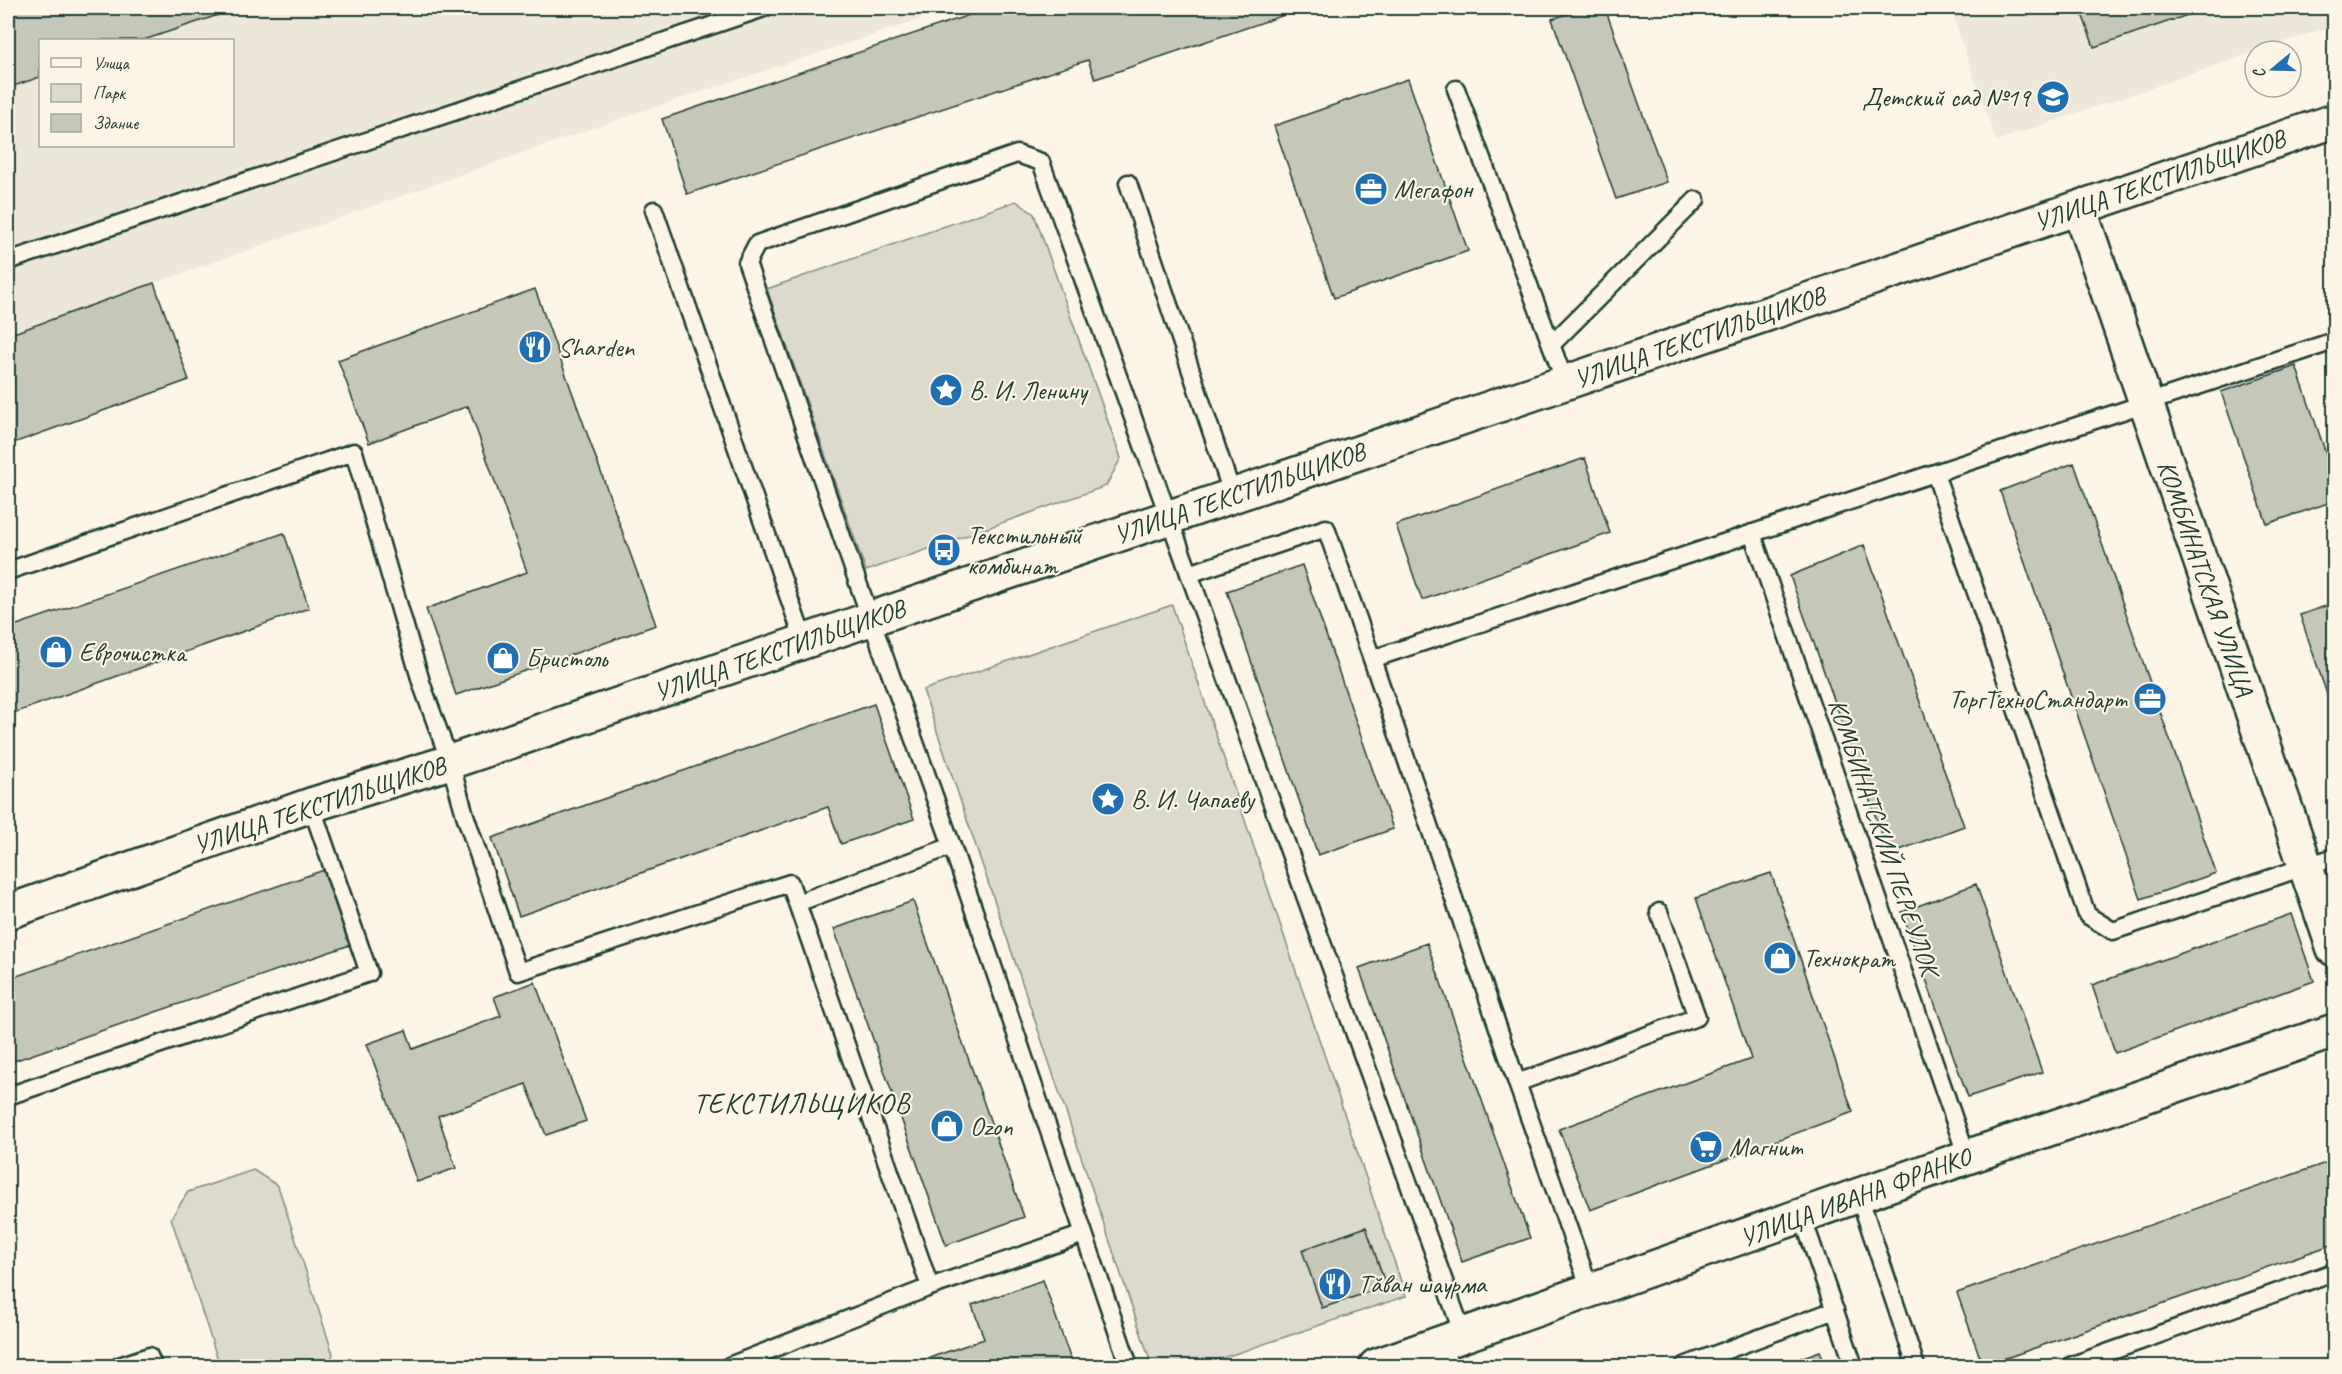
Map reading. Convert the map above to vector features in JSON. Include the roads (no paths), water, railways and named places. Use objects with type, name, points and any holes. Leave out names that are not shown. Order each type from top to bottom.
[{"type":"street","name":"УЛИЦА ТЕКСТИЛЬЩИКОВ","points":[[8,912],[311,805],[450,762],[2334,120]]},
{"type":"street","name":"КОМБИНАТСКАЯ УЛИЦА","points":[[2079,208],[2146,403],[2320,862],[2334,949]]},
{"type":"street","name":"УЛИЦА ИВАНА ФРАНКО","points":[[1376,1366],[1452,1349],[1591,1292],[1967,1157],[2334,1030]]},
{"type":"lane","points":[[8,261],[764,8]]},
{"type":"lane","points":[[1456,89],[1565,382]]},
{"type":"lane","points":[[1129,1366],[952,846],[747,263],[756,244],[1017,154],[1041,162],[1189,574],[1452,1349]]},
{"type":"lane","points":[[1128,183],[1233,496]]},
{"type":"lane","points":[[1551,345],[1696,200]]},
{"type":"lane","points":[[654,210],[804,641]]},
{"type":"lane","points":[[1372,659],[2334,341]]},
{"type":"lane","points":[[8,571],[354,452],[422,685],[450,762],[465,815],[518,972],[790,883],[930,1287]]},
{"type":"lane","points":[[1935,473],[2087,915],[2113,931],[2320,862]]},
{"type":"lane","points":[[1189,574],[1326,528],[1591,1292]]},
{"type":"lane","name":"КОМБИНАТСКИЙ ПЕРЕУЛОК","points":[[1752,533],[1967,1157]]},
{"type":"lane","points":[[8,1096],[369,974],[311,805]]},
{"type":"lane","points":[[797,903],[952,846]]},
{"type":"lane","points":[[1518,1083],[1697,1017],[1659,912]]},
{"type":"lane","points":[[1859,1196],[1916,1366]]},
{"type":"lane","points":[[1802,1216],[1854,1366]]},
{"type":"lane","points":[[729,1366],[930,1287],[1084,1234]]},
{"type":"lane","points":[[2070,1366],[2334,1272]]},
{"type":"lane","points":[[1684,1366],[1835,1310]]},
{"type":"lane","points":[[119,1366],[149,1356],[153,1366]]},
{"type":"place","name":"Детский сад №19","points":[[2053,97]]},
{"type":"place","name":"Мегафон","points":[[1371,189]]},
{"type":"place","name":"Sharden","points":[[535,347]]},
{"type":"place","name":"В. И. Ленину","points":[[946,390]]},
{"type":"place","name":"Текстильный комбинат","points":[[944,550]]},
{"type":"place","name":"Еврочистка","points":[[56,652]]},
{"type":"place","name":"Бристоль","points":[[503,658]]},
{"type":"place","name":"ТоргТехноСтандарт","points":[[2150,699]]},
{"type":"place","name":"В. И. Чапаеву","points":[[1108,799]]},
{"type":"place","name":"Технократ","points":[[1780,958]]},
{"type":"place","name":"Ozon","points":[[947,1126]]},
{"type":"place","name":"Магнит","points":[[1706,1147]]},
{"type":"place","name":"Тӑван шаурма","points":[[1335,1284]]},
{"type":"district","name":"ТЕКСТИЛЬЩИКОВ","points":[[802,1103]]}]
